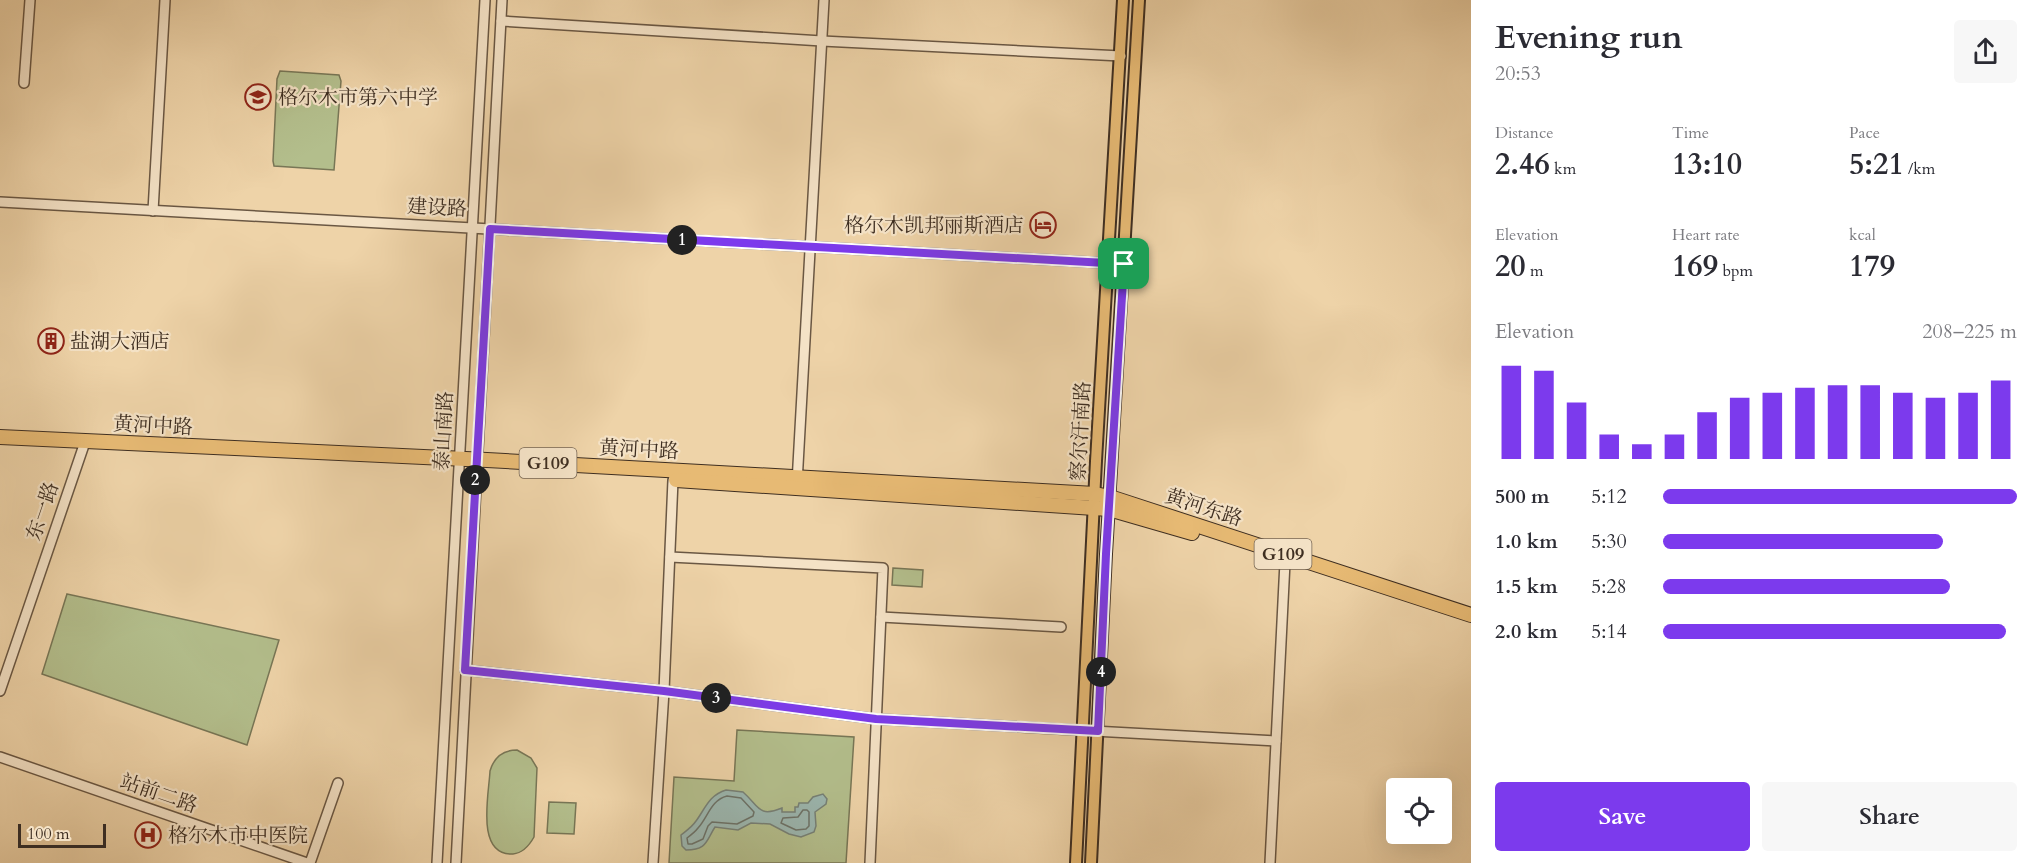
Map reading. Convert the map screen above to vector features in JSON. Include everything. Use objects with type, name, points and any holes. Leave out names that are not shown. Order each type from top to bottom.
[{"type":"highway","name":"黄河中路","points":[[0,439],[459,463]]},
{"type":"highway","name":"黄河中路","points":[[0,439],[797,483],[847,490],[1094,509]]},
{"type":"highway","name":"黄河中路","points":[[476,464],[673,480],[1095,494]]},
{"type":"highway","name":"黄河东路","points":[[1095,494],[1110,503],[1471,623]]},
{"type":"highway","name":"黄河东路","points":[[1094,509],[1110,503],[1471,615]]},
{"type":"main road","name":"察尔汗南路","points":[[1076,863],[1123,0]]},
{"type":"main road","name":"察尔汗南路","points":[[1091,863],[1106,554],[1138,0]]},
{"type":"street","points":[[24,82],[30,0]]},
{"type":"street","points":[[153,211],[165,0]]},
{"type":"street","name":"泰山南路","points":[[437,863],[485,0]]},
{"type":"street","name":"泰山南路","points":[[456,863],[502,0]]},
{"type":"street","points":[[797,483],[824,0]]},
{"type":"street","points":[[501,21],[512,24],[1120,56]]},
{"type":"street","name":"建设路","points":[[0,202],[1124,264]]},
{"type":"street","name":"东一路","points":[[0,691],[84,445]]},
{"type":"street","points":[[653,863],[664,691],[673,480]]},
{"type":"street","points":[[1092,553],[1106,554]]},
{"type":"street","points":[[669,557],[883,568],[870,863]]},
{"type":"street","points":[[1270,863],[1286,562]]},
{"type":"street","points":[[881,618],[1061,627]]},
{"type":"street","points":[[465,670],[664,691],[876,719],[1276,741]]},
{"type":"street","name":"站前二路","points":[[0,757],[308,863]]},
{"type":"street","points":[[308,863],[338,783]]},
{"type":"green space","points":[[280,71],[339,75],[341,81],[334,170],[274,166],[277,79]]},
{"type":"green space","points":[[893,568],[923,570],[922,587],[892,585]]},
{"type":"green space","points":[[67,594],[279,640],[247,745],[42,674]]},
{"type":"green space","points":[[737,730],[854,737],[846,863],[669,863],[674,777],[734,781]]},
{"type":"green space","points":[[517,750],[531,758],[537,768],[534,837],[525,848],[513,854],[501,852],[493,845],[489,835],[487,808],[490,771],[494,762],[503,753]]},
{"type":"green space","points":[[549,802],[576,803],[574,834],[547,833]]},
{"type":"water","points":[[726,790],[743,792],[760,809],[768,812],[782,808],[782,812],[795,812],[795,807],[798,807],[799,803],[808,803],[813,797],[823,794],[827,799],[826,804],[815,812],[814,832],[801,837],[789,834],[770,824],[751,823],[738,830],[715,827],[702,846],[686,850],[682,846],[681,835],[689,829],[715,795]]},
{"type":"place","name":"格尔木市第六中学","points":[[258,97]]},
{"type":"place","name":"格尔木凯邦丽斯酒店","points":[[1043,225]]},
{"type":"place","name":"盐湖大酒店","points":[[51,341]]},
{"type":"place","name":"格尔木市中医院","points":[[148,835]]},
{"type":"route","points":[[490,229],[1124,264],[1106,554],[1098,731],[876,719],[664,691],[465,670],[490,229]]}]
